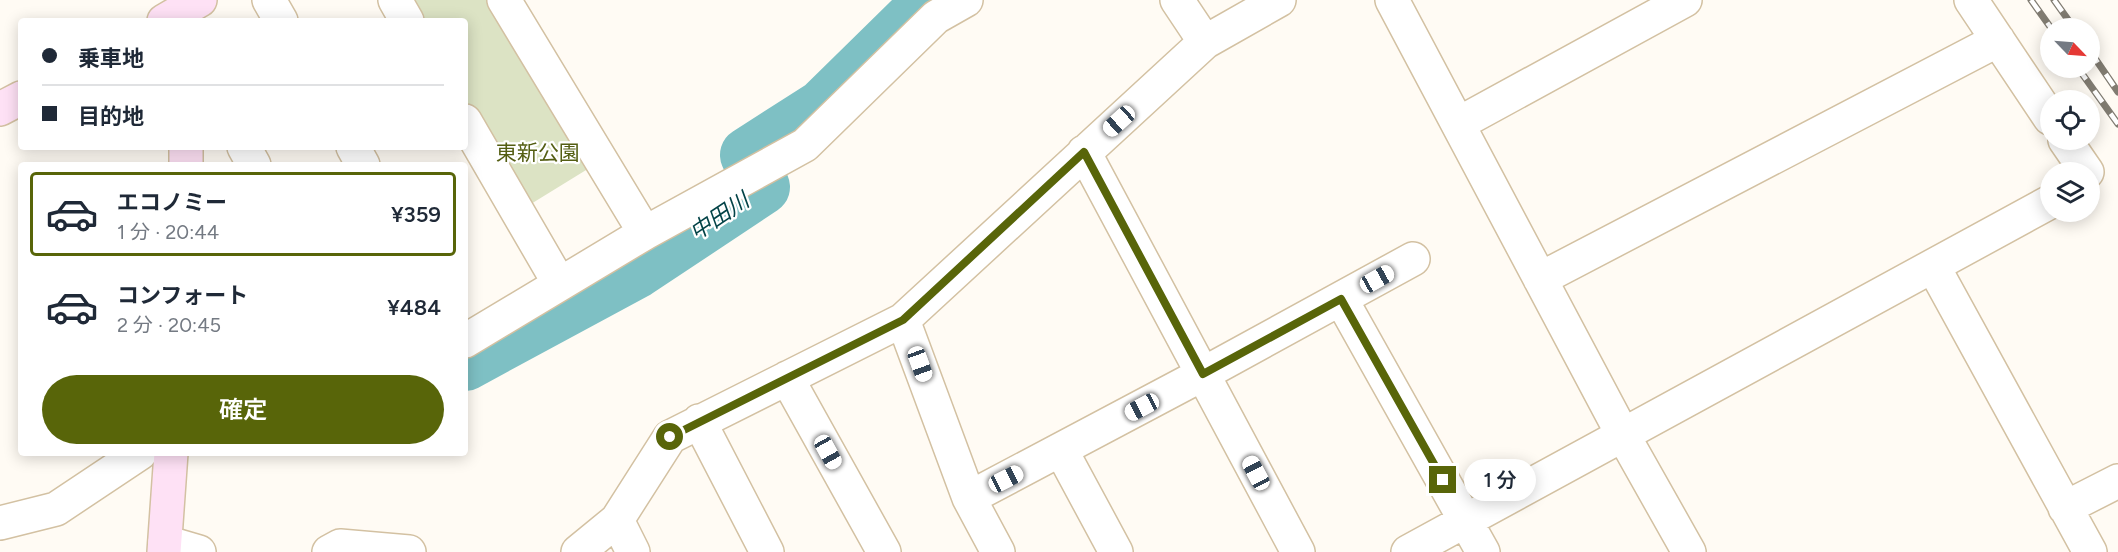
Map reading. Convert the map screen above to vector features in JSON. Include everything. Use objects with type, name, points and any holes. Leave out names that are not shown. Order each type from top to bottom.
[{"type":"main road","points":[[169,18],[200,0]]},
{"type":"main road","points":[[0,109],[18,100]]},
{"type":"main road","points":[[165,547],[171,456]]},
{"type":"street","points":[[269,0],[279,18]]},
{"type":"street","points":[[395,0],[405,18]]},
{"type":"street","points":[[504,0],[645,233]]},
{"type":"street","points":[[468,339],[645,233],[806,145],[931,9],[966,0]]},
{"type":"street","points":[[1177,0],[1205,42]]},
{"type":"street","points":[[578,552],[617,520],[670,437],[903,320],[1205,42],[1279,0]]},
{"type":"street","points":[[1392,0],[1623,435],[1689,552]]},
{"type":"street","points":[[1458,124],[1685,0]]},
{"type":"street","points":[[1971,0],[2040,103]]},
{"type":"street","points":[[1540,279],[1998,40]]},
{"type":"street","points":[[468,126],[559,283]]},
{"type":"street","points":[[1084,152],[1298,552]]},
{"type":"street","points":[[1408,552],[2040,207]]},
{"type":"street","points":[[969,498],[1413,259]]},
{"type":"street","points":[[1933,266],[2090,552]]},
{"type":"street","points":[[1341,299],[1482,552]]},
{"type":"street","points":[[903,320],[969,498],[998,552]]},
{"type":"street","points":[[787,378],[878,550]]},
{"type":"street","points":[[699,421],[767,552]]},
{"type":"street","points":[[1061,450],[1116,552]]},
{"type":"street","points":[[0,523],[56,509],[136,456]]},
{"type":"street","points":[[2065,508],[2118,481]]},
{"type":"street","points":[[617,520],[633,552]]},
{"type":"street","points":[[330,552],[340,546],[408,552]]},
{"type":"street","points":[[165,547],[200,552]]},
{"type":"green space","name":"東新公園","points":[[407,0],[490,0],[591,167],[526,207],[468,106],[468,18],[417,18]]},
{"type":"waterway","name":"中田川","points":[[468,361],[637,270],[762,187],[748,155],[823,107],[932,0]]},
{"type":"railway","points":[[2031,0],[2044,18]]},
{"type":"railway","points":[[2054,0],[2067,18]]},
{"type":"railway","points":[[2100,66],[2118,92]]},
{"type":"railway","points":[[2085,78],[2118,124]]},
{"type":"route","points":[[670,437],[903,320],[1084,152],[1203,374],[1341,299],[1443,480]]}]
